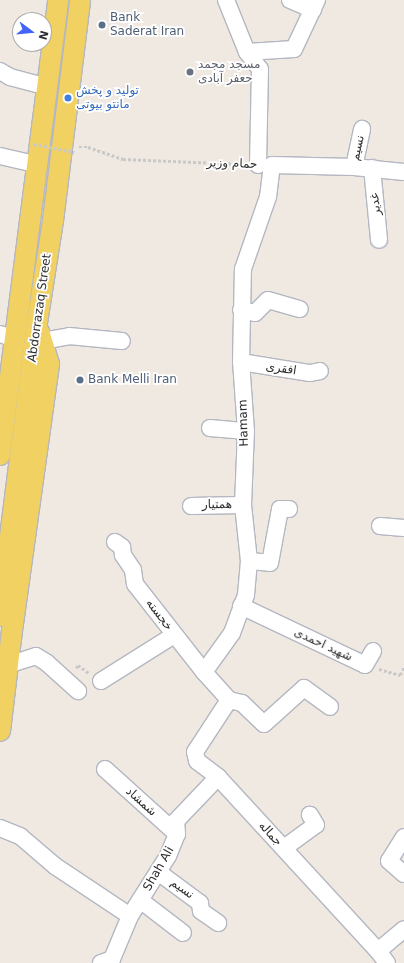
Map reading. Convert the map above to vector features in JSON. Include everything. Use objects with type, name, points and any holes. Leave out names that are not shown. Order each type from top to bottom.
[{"type":"main road","name":"Abdorrazaq Street","points":[[0,455],[58,0]]},
{"type":"main road","name":"Abdorrazaq Street","points":[[0,616],[40,332],[70,148],[80,0]]},
{"type":"main road","points":[[0,357],[3,335],[17,315]]},
{"type":"main road","points":[[0,731],[49,364],[40,332]]},
{"type":"street","name":"Hamam","points":[[204,672],[232,633],[246,595],[249,561],[243,505],[246,431],[241,362],[241,310],[244,269],[268,197],[260,69],[247,52],[226,0]]},
{"type":"street","points":[[247,52],[294,49],[315,5],[290,0]]},
{"type":"street","points":[[0,71],[10,77],[47,87]]},
{"type":"street","name":"نسیم","points":[[354,167],[362,129]]},
{"type":"street","points":[[0,156],[38,165]]},
{"type":"street","name":"حمام وزیر","points":[[265,165],[354,167],[404,172]]},
{"type":"street","name":"غدیر","points":[[372,168],[379,240]]},
{"type":"street","points":[[241,310],[255,313],[268,300],[300,309]]},
{"type":"street","points":[[40,332],[122,341]]},
{"type":"street","name":"افقری","points":[[241,362],[310,373],[320,371]]},
{"type":"street","points":[[210,428],[246,431]]},
{"type":"street","name":"همتیار","points":[[191,506],[243,505]]},
{"type":"street","points":[[249,561],[270,563],[280,509],[289,508]]},
{"type":"street","points":[[380,526],[404,528]]},
{"type":"street","name":"خجسته","points":[[101,681],[174,635],[135,584],[133,570],[123,554],[122,547],[114,542]]},
{"type":"street","name":"شهید احمدی","points":[[241,606],[365,665]]},
{"type":"street","points":[[174,635],[228,700],[242,703],[264,724],[304,688],[330,707]]},
{"type":"street","points":[[365,665],[373,651]]},
{"type":"street","points":[[8,665],[36,656],[72,686]]},
{"type":"street","name":"جماله","points":[[228,700],[195,752],[197,761],[218,777],[383,957]]},
{"type":"street","name":"شمشاد","points":[[106,769],[177,834]]},
{"type":"street","name":"Shah Ali","points":[[101,963],[112,959],[130,916],[168,856],[177,834],[176,821],[218,777]]},
{"type":"street","points":[[284,848],[316,825],[310,815]]},
{"type":"street","points":[[0,828],[20,836],[54,866],[130,916]]},
{"type":"street","points":[[404,837],[389,861],[404,874]]},
{"type":"street","name":"نسیم","points":[[158,872],[200,902],[200,911],[218,923]]},
{"type":"street","points":[[140,900],[183,933]]},
{"type":"street","points":[[383,957],[404,929]]},
{"type":"path","name":"حمام وزیر","points":[[34,144],[70,148],[88,147],[123,159],[265,165]]},
{"type":"path","name":"شهید احمدی","points":[[365,665],[400,675],[404,667]]},
{"type":"place","name":"Bank Saderat Iran","points":[[102,25]]},
{"type":"place","name":"مسجد مجمد حعفر آبادی","points":[[190,72]]},
{"type":"place","name":"تولید و پخش مانتو بیوتی","points":[[68,98]]},
{"type":"place","name":"Bank Melli Iran","points":[[80,380]]}]
